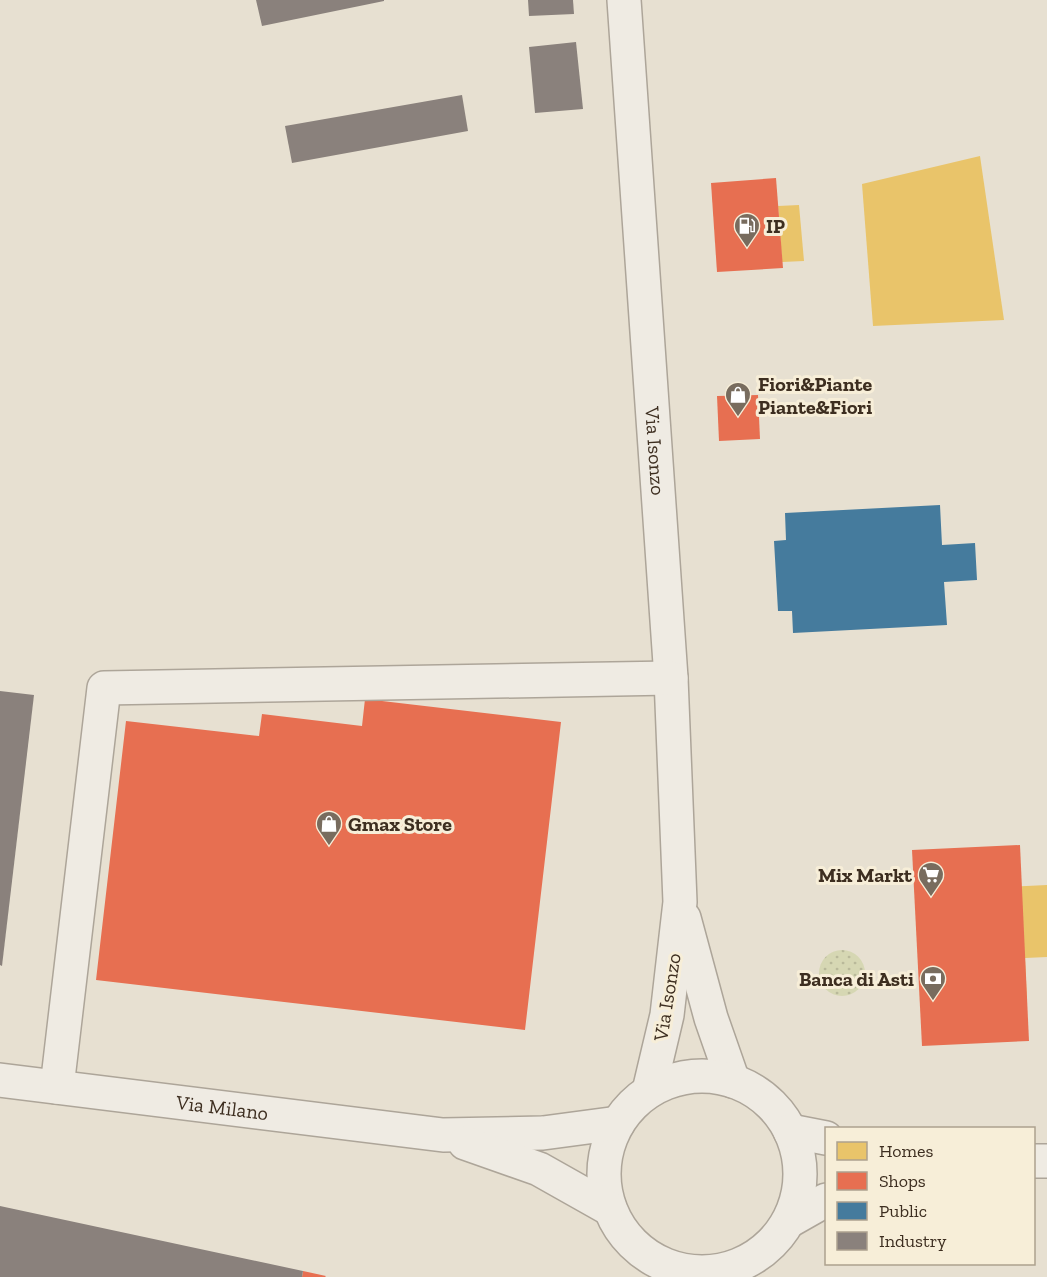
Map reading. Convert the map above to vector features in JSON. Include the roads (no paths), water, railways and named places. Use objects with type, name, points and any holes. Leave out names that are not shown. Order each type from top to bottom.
[{"type":"street","name":"Via Isonzo","points":[[624,0],[670,678],[680,902],[667,1015],[649,1091]]},
{"type":"street","points":[[57,1087],[104,688],[670,678]]},
{"type":"street","name":"Via Isonzo","points":[[680,902],[711,1018],[734,1081]]},
{"type":"street","points":[[705,1076],[734,1081],[751,1089],[767,1101],[790,1131],[798,1153],[800,1176],[797,1199],[789,1221],[778,1237],[745,1270],[716,1272],[659,1268],[627,1238],[610,1209],[604,1180],[606,1150],[618,1123],[631,1106],[649,1091],[676,1079],[705,1076]]},
{"type":"street","name":"Via Milano","points":[[0,1080],[443,1135],[543,1133],[618,1123]]},
{"type":"street","points":[[790,1131],[825,1138]]},
{"type":"street","name":"Via Milano","points":[[443,1135],[539,1169],[610,1209]]},
{"type":"street","points":[[789,1221],[825,1201]]},
{"type":"place","name":"IP","points":[[747,249]]},
{"type":"place","name":"Fiori&Piante Piante&Fiori","points":[[738,418]]},
{"type":"place","name":"Gmax Store","points":[[329,847]]},
{"type":"place","name":"Mix Markt","points":[[931,898]]},
{"type":"place","name":"Banca di Asti","points":[[933,1002]]}]
